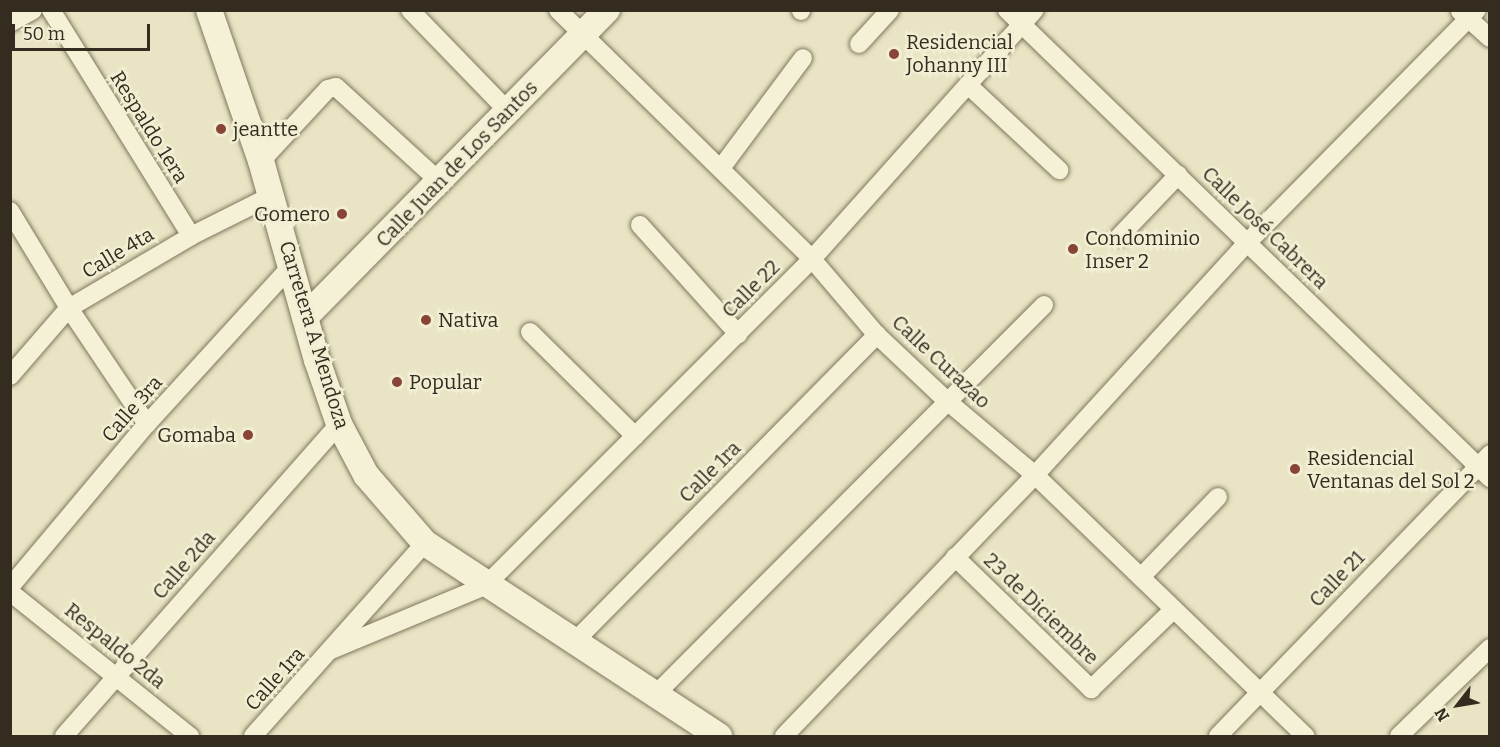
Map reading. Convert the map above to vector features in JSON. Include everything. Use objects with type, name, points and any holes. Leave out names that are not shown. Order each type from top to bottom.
[{"type":"street","points":[[10,23],[33,10]]},
{"type":"street","name":"Respaldo 1era","points":[[51,10],[191,236]]},
{"type":"street","name":"Carretera A Mendoza","points":[[209,10],[261,161],[305,316],[339,423],[366,475],[425,543],[485,586],[576,640],[718,736]]},
{"type":"street","points":[[410,10],[508,111]]},
{"type":"street","name":"Calle Curazao","points":[[558,10],[586,34],[812,259],[877,335],[947,401],[1035,475],[1305,736]]},
{"type":"street","name":"Calle Juan de Los Santos","points":[[305,316],[440,182],[607,10]]},
{"type":"street","points":[[859,44],[890,10]]},
{"type":"street","name":"Calle José Cabrera","points":[[1007,10],[1248,242],[1486,466]]},
{"type":"street","name":"Calle 22","points":[[485,586],[812,259],[1035,10]]},
{"type":"street","points":[[784,736],[1035,475],[1248,242],[1469,13],[1490,38]]},
{"type":"street","points":[[721,168],[803,58]]},
{"type":"street","points":[[968,85],[1059,170]]},
{"type":"street","points":[[261,161],[328,89],[336,87],[440,182]]},
{"type":"street","points":[[1119,237],[1178,175]]},
{"type":"street","name":"Calle 4ta","points":[[10,376],[69,308],[191,236],[271,196]]},
{"type":"street","points":[[10,211],[69,308],[147,424]]},
{"type":"street","points":[[640,225],[738,334]]},
{"type":"street","name":"Calle 3ra","points":[[10,587],[147,424],[292,265]]},
{"type":"street","points":[[657,693],[1044,305]]},
{"type":"street","points":[[530,332],[635,436]]},
{"type":"street","name":"Calle 1ra","points":[[576,640],[877,335]]},
{"type":"street","name":"Calle 2da","points":[[64,736],[339,423]]},
{"type":"street","name":"Calle 21","points":[[1218,736],[1486,466]]},
{"type":"street","points":[[1141,577],[1218,497]]},
{"type":"street","name":"Calle 1ra","points":[[253,736],[425,543]]},
{"type":"street","name":"23 de Diciembre","points":[[955,557],[1091,689],[1174,609]]},
{"type":"street","points":[[332,650],[485,586]]},
{"type":"street","name":"Respaldo 2da","points":[[10,592],[117,675],[190,736]]},
{"type":"street","points":[[1400,736],[1490,648]]},
{"type":"place","name":"Residencial Johanny III","points":[[894,54]]},
{"type":"place","name":"jeantte","points":[[221,129]]},
{"type":"place","name":"Gomero","points":[[342,214]]},
{"type":"place","name":"Condominio Inser 2","points":[[1073,249]]},
{"type":"place","name":"Nativa","points":[[426,320]]},
{"type":"place","name":"Popular","points":[[397,382]]},
{"type":"place","name":"Gomaba","points":[[248,435]]},
{"type":"place","name":"Residencial Ventanas del Sol 2","points":[[1295,469]]}]
